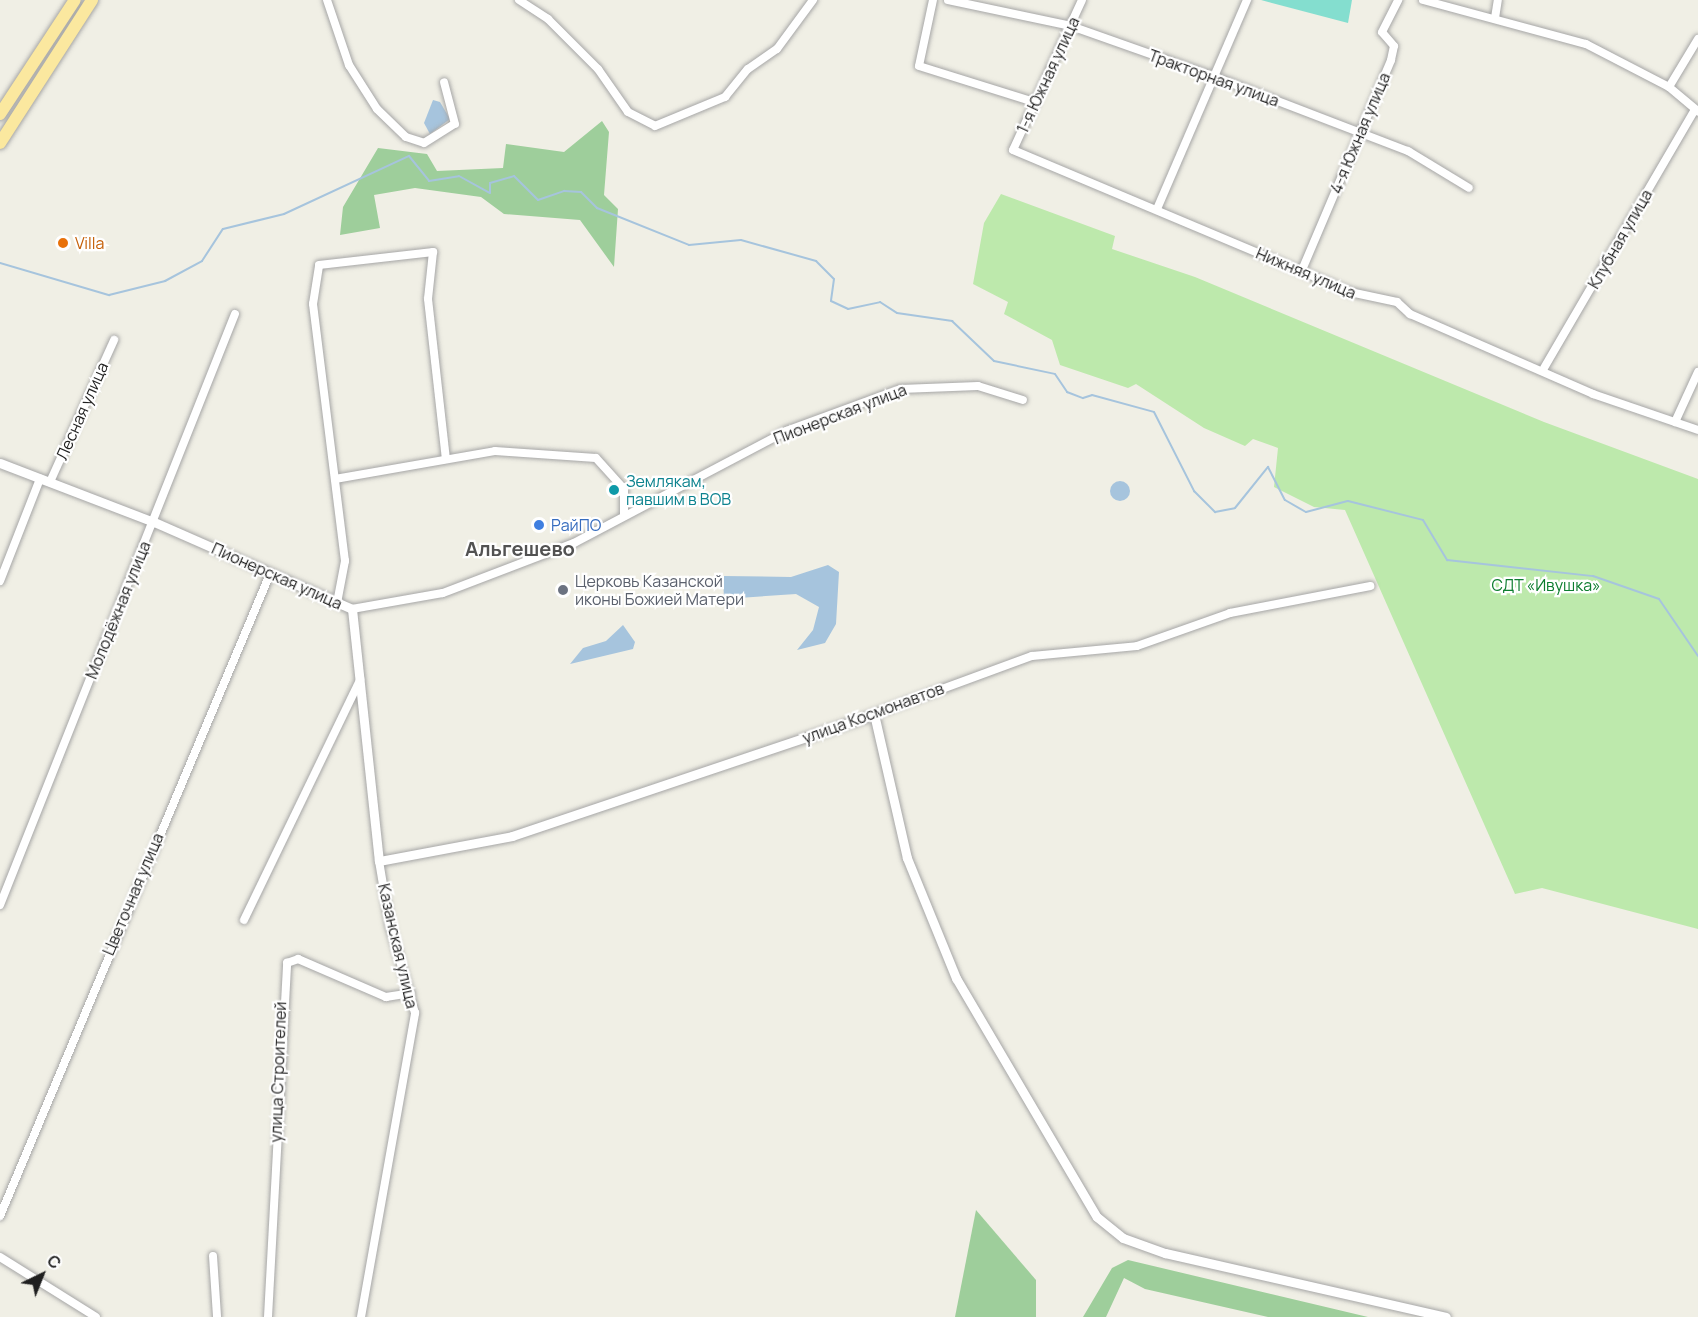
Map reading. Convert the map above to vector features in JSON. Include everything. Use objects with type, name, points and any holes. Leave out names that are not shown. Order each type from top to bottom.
[{"type":"main road","points":[[0,114],[75,0]]},
{"type":"main road","points":[[0,143],[92,0]]},
{"type":"street","points":[[327,0],[349,65],[377,109],[406,137],[424,143],[455,124],[444,82]]},
{"type":"street","points":[[519,0],[548,19],[598,69],[627,112],[648,125],[676,122],[725,97],[748,69],[777,49],[813,0]]},
{"type":"street","points":[[933,0],[919,66],[1034,102]]},
{"type":"street","name":"Тракторная улица","points":[[948,0],[1071,26],[1215,77],[1426,159],[1469,188]]},
{"type":"street","name":"1-я Южная улица","points":[[1013,150],[1082,0]]},
{"type":"street","points":[[1157,209],[1247,0]]},
{"type":"street","name":"4-я Южная улица","points":[[1302,270],[1391,60],[1394,46],[1383,28],[1398,0]]},
{"type":"street","points":[[1423,0],[1586,44],[1669,87],[1696,111]]},
{"type":"street","points":[[1494,18],[1498,0]]},
{"type":"street","points":[[1669,87],[1698,39]]},
{"type":"street","name":"Клубная улица","points":[[1544,368],[1696,111]]},
{"type":"street","name":"Нижняя улица","points":[[1013,150],[1362,297],[1397,302],[1410,314],[1544,368],[1593,394],[1698,430]]},
{"type":"street","points":[[336,603],[345,561],[312,289],[316,269],[325,262],[433,252],[428,299],[446,459]]},
{"type":"street","name":"Молодёжная улица","points":[[0,905],[235,314]]},
{"type":"street","name":"Лесная улица","points":[[50,483],[114,340]]},
{"type":"street","points":[[1675,422],[1698,372]]},
{"type":"street","name":"Пионерская улица","points":[[0,464],[154,522],[351,609],[443,593],[574,543],[786,431],[901,389],[978,386],[1023,400]]},
{"type":"street","points":[[335,479],[446,459],[521,449],[596,458],[624,489],[624,516]]},
{"type":"street","points":[[0,580],[40,479]]},
{"type":"street","name":"Цветочная улица","points":[[0,1216],[270,574]]},
{"type":"street","name":"улица Космонавтов","points":[[379,861],[512,836],[874,714],[1032,656],[1137,646],[1230,613],[1370,586]]},
{"type":"street","name":"Казанская улица","points":[[351,609],[379,861],[390,926],[415,1013],[361,1317]]},
{"type":"street","points":[[244,920],[360,680]]},
{"type":"street","points":[[874,714],[907,858],[956,978],[1097,1217],[1122,1238],[1165,1253],[1446,1317]]},
{"type":"street","name":"улица Строителей","points":[[268,1317],[287,963],[298,959],[386,997],[411,993]]},
{"type":"street","points":[[213,1256],[217,1317]]},
{"type":"street","points":[[0,1257],[96,1317]]},
{"type":"green space","points":[[602,121],[609,132],[604,195],[618,209],[614,267],[580,220],[504,214],[481,197],[415,188],[374,195],[380,228],[340,235],[343,207],[378,148],[427,154],[437,171],[503,168],[506,144],[564,152]]},
{"type":"green space","name":"СДТ «Ивушка»","points":[[1001,194],[1115,236],[1112,249],[1195,277],[1544,422],[1698,479],[1698,929],[1542,888],[1515,894],[1345,510],[1314,507],[1274,487],[1278,448],[1253,439],[1245,446],[1204,428],[1136,384],[1128,388],[1060,365],[1052,340],[1004,314],[1008,302],[973,284],[984,223]]},
{"type":"green space","points":[[976,1210],[1036,1280],[1036,1317],[955,1317]]},
{"type":"green space","points":[[1128,1260],[1368,1317],[1268,1317],[1145,1289],[1124,1278],[1106,1317],[1083,1317],[1112,1268]]},
{"type":"shaded area","points":[[1261,0],[1352,0],[1348,23]]},
{"type":"shaded area","points":[[433,100],[440,102],[450,119],[430,134],[424,123]]},
{"type":"shaded area","points":[[1116,481],[1124,481],[1130,487],[1130,495],[1124,501],[1116,501],[1110,495],[1110,487]]},
{"type":"shaded area","points":[[828,565],[839,572],[836,624],[825,643],[797,650],[813,630],[819,607],[796,594],[724,599],[723,576],[791,577]]},
{"type":"shaded area","points":[[623,625],[635,642],[633,649],[570,664],[583,648],[606,641]]},
{"type":"waterway","points":[[0,263],[109,295],[165,281],[202,261],[223,229],[284,214],[409,156],[429,181],[459,176],[490,193],[490,183],[514,176],[538,200],[564,191],[581,192],[597,208],[689,245],[741,240],[816,261],[834,279],[831,301],[848,309],[880,302],[897,313],[952,321],[994,361],[1055,374],[1067,392],[1083,398],[1092,395],[1154,412],[1194,491],[1215,512],[1235,508],[1268,467],[1285,500],[1306,512],[1348,501],[1423,520],[1447,560],[1593,576],[1659,599],[1698,656]]},
{"type":"place","name":"Villa","points":[[63,243]]},
{"type":"place","name":"Землякам, павшим в ВОВ","points":[[614,490]]},
{"type":"place","name":"РайПО","points":[[539,525]]},
{"type":"place","name":"Церковь Казанской иконы Божией Матери","points":[[563,590]]},
{"type":"district","name":"Альгешево","points":[[520,548]]}]
